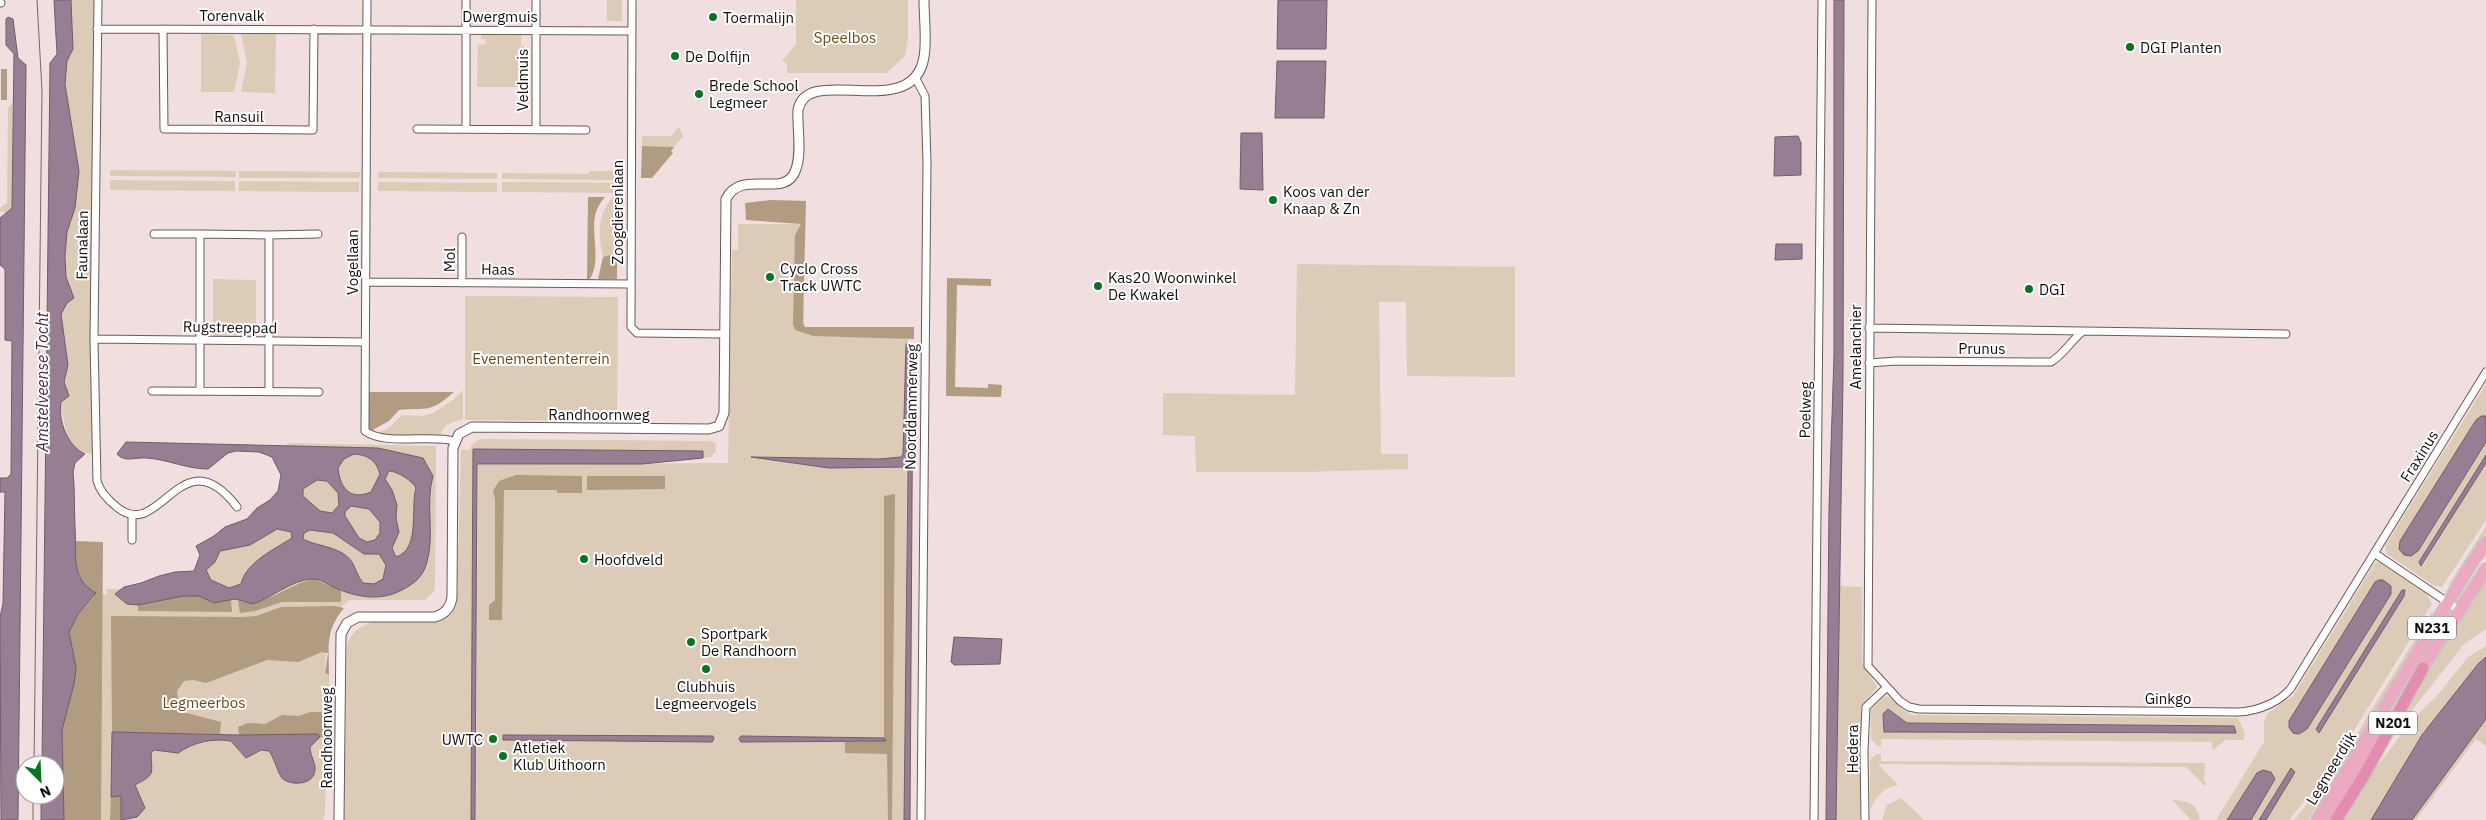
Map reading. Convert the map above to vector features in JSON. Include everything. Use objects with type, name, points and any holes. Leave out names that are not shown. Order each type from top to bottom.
[{"type":"highway","name":"N201","points":[[2336,820],[2363,777],[2423,668]]},
{"type":"main road","name":"Legmeerdijk","points":[[2317,820],[2448,602],[2486,544]]},
{"type":"main road","name":"Legmeerdijk","points":[[2327,820],[2486,569]]},
{"type":"street","name":"Faunalaan","points":[[98,0],[94,339],[95,462],[100,490],[112,504],[121,511],[132,515]]},
{"type":"street","name":"Vogellaan","points":[[368,0],[365,431],[376,438],[442,437],[455,441]]},
{"type":"street","points":[[466,0],[466,129]]},
{"type":"street","name":"Veldmuis","points":[[536,0],[536,130]]},
{"type":"street","name":"Zoogdierenlaan","points":[[632,0],[630,322],[633,331],[637,333],[724,334]]},
{"type":"street","points":[[914,77],[924,57],[924,0]]},
{"type":"street","name":"Poelweg","points":[[1814,820],[1822,0]]},
{"type":"street","name":"Amelanchier","points":[[1872,0],[1868,666],[1888,687]]},
{"type":"street","name":"Torenvalk","points":[[98,28],[367,30]]},
{"type":"street","name":"Ransuil","points":[[163,29],[164,129],[313,130],[314,29]]},
{"type":"street","name":"Dwergmuis","points":[[367,30],[632,31]]},
{"type":"street","name":"Randhoornweg","points":[[339,820],[342,634],[347,623],[358,616],[435,617],[442,614],[449,606],[452,597],[455,441],[462,431],[472,427],[714,428],[720,424],[724,416],[725,204],[731,192],[743,184],[780,184],[792,177],[797,167],[798,110],[801,101],[806,95],[821,90],[891,90],[903,86],[914,77]]},
{"type":"street","name":"Noorddammerweg","points":[[914,77],[926,96],[927,163],[921,820]]},
{"type":"street","name":"Veldmuis","points":[[417,129],[586,130]]},
{"type":"street","points":[[154,234],[318,234]]},
{"type":"street","points":[[200,234],[200,391]]},
{"type":"street","points":[[269,235],[269,392]]},
{"type":"street","name":"Mol","points":[[462,237],[462,283]]},
{"type":"street","name":"Haas","points":[[366,282],[630,284]]},
{"type":"street","name":"Prunus","points":[[1869,328],[2286,334]]},
{"type":"street","name":"Prunus","points":[[1869,363],[1896,361],[2051,362],[2058,358],[2070,342],[2082,332]]},
{"type":"street","name":"Rugstreeppad","points":[[94,339],[365,342]]},
{"type":"street","name":"Fraxinus","points":[[2374,553],[2486,372]]},
{"type":"street","points":[[152,391],[319,392]]},
{"type":"street","points":[[132,540],[132,515],[149,512],[177,488],[186,483],[210,482],[230,498],[237,507]]},
{"type":"street","points":[[2374,553],[2459,610]]},
{"type":"street","name":"Ginkgo","points":[[1888,687],[1908,707],[1918,710],[2252,711],[2278,700],[2291,688],[2374,553]]},
{"type":"street","name":"Hedera","points":[[1865,820],[1864,750],[1866,707],[1888,687]]},
{"type":"green space","points":[[71,0],[98,0],[95,454],[82,452],[73,445],[67,434],[61,407],[61,402],[69,396],[64,382],[68,365],[61,314],[67,303],[74,298],[66,277],[65,256],[67,232],[75,208],[79,171],[65,84],[67,61],[73,49]]},
{"type":"green space","points":[[607,0],[622,0],[622,21],[607,21]]},
{"type":"green space","name":"Speelbos","points":[[796,0],[908,0],[908,37],[905,56],[886,73],[787,73],[787,64],[782,61],[796,44]]},
{"type":"green space","points":[[201,34],[234,35],[240,63],[234,92],[201,92]]},
{"type":"green space","points":[[241,34],[276,34],[275,93],[241,92],[247,63]]},
{"type":"green space","points":[[481,34],[521,35],[521,46],[524,46],[524,87],[477,87],[478,45],[486,44],[485,39],[481,39]]},
{"type":"green space","points":[[13,102],[12,208],[7,212],[0,212],[0,208],[7,203],[8,108]]},
{"type":"green space","points":[[679,127],[683,136],[674,147],[642,146],[642,136],[671,136]]},
{"type":"green space","points":[[110,170],[236,171],[236,177],[110,176]]},
{"type":"green space","points":[[239,171],[360,172],[359,178],[239,178]]},
{"type":"green space","points":[[589,171],[617,171],[617,180],[502,179],[502,173],[589,174]]},
{"type":"green space","points":[[378,172],[497,173],[497,179],[378,178]]},
{"type":"green space","points":[[110,180],[235,181],[235,191],[110,190]]},
{"type":"green space","points":[[239,181],[359,182],[359,192],[239,191]]},
{"type":"green space","points":[[378,182],[497,183],[497,192],[378,191]]},
{"type":"green space","points":[[502,182],[617,183],[617,193],[502,192]]},
{"type":"green space","points":[[613,197],[617,197],[617,253],[603,257],[600,241],[601,218]]},
{"type":"green space","name":"Sportpark De Randhoorn","points":[[738,224],[801,224],[804,330],[908,333],[904,820],[476,820],[478,465],[728,463],[732,250],[738,250]]},
{"type":"green space","points":[[1297,264],[1515,267],[1515,377],[1407,376],[1406,302],[1379,302],[1381,454],[1408,454],[1408,469],[1305,472],[1196,472],[1195,436],[1163,435],[1163,393],[1295,395]]},
{"type":"green space","points":[[213,279],[256,280],[256,337],[213,337]]},
{"type":"green space","name":"Evenemententerrein","points":[[465,296],[618,297],[617,421],[465,420]]},
{"type":"green space","points":[[2486,384],[2486,416],[2481,416],[2476,420],[2399,546],[2406,556],[2411,556],[2418,551],[2486,442],[2486,455],[2419,562],[2423,565],[2486,463],[2486,520],[2442,587],[2433,585],[2387,554],[2385,546]]},
{"type":"green space","points":[[463,390],[463,419],[446,426],[440,435],[375,435],[391,426],[402,415],[423,416],[433,413],[453,400]]},
{"type":"green space","points":[[480,439],[711,441],[715,443],[716,451],[711,457],[703,458],[703,451],[473,449],[471,820],[344,820],[347,647],[352,636],[360,628],[370,623],[382,620],[433,621],[446,618],[454,610],[457,602],[461,450],[470,450],[472,444]]},
{"type":"green space","name":"Legmeerbos","points":[[287,443],[436,446],[435,590],[425,600],[349,600],[336,612],[327,627],[325,673],[329,675],[329,737],[327,737],[325,813],[323,820],[48,820],[52,805],[65,805],[65,755],[54,755],[49,595],[107,594],[107,589],[122,589],[117,593],[187,585],[227,532],[274,508],[289,485]]},
{"type":"green space","points":[[2486,526],[2486,536],[2454,582],[2448,586]]},
{"type":"green space","points":[[2380,562],[2426,593],[2432,604],[2329,771],[2289,820],[2266,820],[2295,772],[2291,768],[2259,820],[2251,820],[2275,779],[2272,772],[2267,770],[2257,773],[2227,820],[2216,820],[2264,742],[2264,723],[2267,714],[2293,696],[2375,563]],"holes":[[[2379,580],[2391,594],[2307,729],[2299,734],[2288,724],[2289,721],[2375,582]],[[2402,590],[2405,590],[2404,596],[2319,732],[2316,729]]]},
{"type":"green space","points":[[2486,576],[2486,629],[2464,644],[2391,737],[2412,693]]},
{"type":"green space","points":[[1838,586],[1862,587],[1862,663],[1877,687],[1861,706],[1860,820],[1836,820]]},
{"type":"green space","points":[[2433,610],[2431,621],[2308,820],[2294,820],[2334,771]]},
{"type":"green space","points":[[2486,646],[2486,657],[2478,664],[2422,735],[2371,820],[2342,820],[2370,776],[2413,719],[2437,696],[2468,657]]},
{"type":"green space","points":[[1886,696],[1894,700],[1907,712],[1915,715],[2238,718],[2245,734],[2243,740],[2226,740],[2214,749],[2212,749],[2212,742],[1881,739],[1881,746],[1877,746],[1871,739],[1871,709]],"holes":[[[1890,710],[1907,723],[2235,727],[2164,734],[1884,732]]]},
{"type":"green space","points":[[2486,719],[2486,746],[2476,739],[2416,820],[2412,820]]},
{"type":"green space","points":[[1876,754],[1881,754],[1881,761],[2205,763],[2204,781],[2207,784],[2205,786],[2186,767],[1878,764],[1898,785],[1884,791],[1870,809],[1870,760]]},
{"type":"green space","points":[[1901,798],[1923,820],[1882,820],[1887,805]]},
{"type":"green space","points":[[2172,800],[2191,804],[2197,810],[2200,820],[2191,820]]},
{"type":"shaded area","points":[[54,0],[71,0],[73,49],[67,61],[65,84],[79,171],[75,208],[67,232],[65,256],[66,277],[74,298],[67,303],[61,314],[68,365],[64,382],[69,396],[61,402],[60,409],[65,432],[73,445],[85,454],[75,463],[73,472],[75,555],[78,572],[82,580],[87,587],[96,593],[78,614],[69,632],[76,668],[74,684],[62,730],[63,755],[42,755],[50,63],[57,54]]},
{"type":"shaded area","points":[[1278,0],[1327,0],[1326,49],[1277,49]]},
{"type":"shaded area","points":[[1834,0],[1844,0],[1843,379],[1836,820],[1826,820],[1829,508],[1834,355]]},
{"type":"shaded area","points":[[8,17],[13,19],[18,58],[26,65],[19,755],[15,755],[15,805],[18,805],[18,820],[1,820],[0,617],[3,604],[5,492],[0,492],[0,478],[7,478],[11,474],[12,341],[5,340],[5,269],[0,265],[0,218],[12,208],[14,54],[6,45],[6,19]]},
{"type":"shaded area","points":[[1277,61],[1326,61],[1324,118],[1275,118]]},
{"type":"shaded area","points":[[1,69],[7,69],[7,100],[1,100]]},
{"type":"shaded area","points":[[1241,133],[1262,133],[1263,190],[1240,189]]},
{"type":"shaded area","points":[[1798,136],[1801,143],[1801,175],[1774,176],[1775,137]]},
{"type":"shaded area","points":[[642,146],[674,147],[671,151],[673,153],[652,178],[641,178]]},
{"type":"shaded area","points":[[588,197],[605,197],[598,206],[595,216],[595,259],[590,279],[587,279]]},
{"type":"shaded area","points":[[771,200],[806,201],[803,323],[805,327],[914,327],[914,339],[813,336],[795,330],[793,324],[795,235],[801,224],[746,220],[745,203]]},
{"type":"shaded area","points":[[1776,244],[1802,244],[1802,259],[1775,260]]},
{"type":"shaded area","points":[[617,253],[617,279],[598,279],[603,257]]},
{"type":"shaded area","points":[[947,278],[991,279],[991,286],[957,285],[955,387],[988,388],[988,384],[1002,385],[1001,397],[946,396]]},
{"type":"shaded area","points":[[906,344],[913,344],[910,820],[904,820],[908,470],[905,467],[829,468],[751,457],[879,459],[901,457],[903,454]]},
{"type":"shaded area","points":[[368,392],[454,392],[433,407],[399,410],[389,421],[371,431],[368,429]]},
{"type":"shaded area","points":[[2481,416],[2486,416],[2486,442],[2418,551],[2411,556],[2404,555],[2399,549],[2400,541],[2476,420]]},
{"type":"shaded area","points":[[126,442],[378,448],[423,458],[433,476],[430,497],[430,541],[427,562],[421,576],[411,585],[385,596],[359,596],[333,587],[321,580],[312,579],[297,582],[253,604],[235,599],[214,603],[199,596],[183,596],[138,605],[127,604],[115,594],[124,587],[175,572],[194,571],[200,555],[196,546],[225,527],[247,519],[257,508],[270,500],[278,491],[281,475],[272,457],[259,452],[236,451],[228,453],[208,469],[154,459],[127,459],[117,454]],"holes":[[[354,454],[367,457],[374,462],[380,474],[371,492],[357,495],[347,491],[341,481],[338,468],[344,459]],[[389,471],[412,482],[416,488],[412,537],[404,553],[396,557],[392,548],[399,532],[396,518],[397,505],[392,490],[385,479]],[[317,480],[327,481],[338,493],[339,505],[332,513],[320,511],[303,496],[303,489]],[[351,506],[369,509],[380,522],[380,533],[375,540],[367,542],[359,538],[345,516],[345,512]],[[277,529],[291,532],[292,538],[255,563],[244,576],[241,584],[229,588],[211,580],[206,570],[215,562],[220,551],[250,545]],[[310,530],[333,533],[364,554],[379,554],[386,565],[383,579],[374,584],[363,583],[352,562],[342,553],[303,539],[304,533]]]},
{"type":"shaded area","points":[[473,449],[703,451],[703,458],[642,464],[477,464],[475,820],[471,820]]},
{"type":"shaded area","points":[[2486,455],[2486,463],[2421,566],[2419,562]]},
{"type":"shaded area","points":[[516,475],[582,476],[582,493],[557,493],[557,490],[504,490],[502,620],[489,620],[489,605],[495,600],[495,499],[493,491],[499,481]]},
{"type":"shaded area","points":[[587,476],[665,476],[665,489],[587,490]]},
{"type":"shaded area","points":[[895,494],[892,820],[888,820],[887,754],[845,753],[845,742],[886,741],[884,738],[884,496]]},
{"type":"shaded area","points":[[74,541],[103,542],[101,820],[64,820],[65,755],[63,755],[62,730],[74,684],[74,659],[69,632],[78,614],[94,597],[94,592],[83,584],[80,578],[74,554]]},
{"type":"shaded area","points":[[314,579],[341,590],[341,602],[282,602],[255,611],[240,613],[238,601],[258,601]]},
{"type":"shaded area","points":[[2383,580],[2391,586],[2391,594],[2307,729],[2299,734],[2293,733],[2289,727],[2289,721],[2375,582]]},
{"type":"shaded area","points":[[2402,590],[2405,590],[2404,596],[2319,733],[2316,729]]},
{"type":"shaded area","points":[[182,596],[199,596],[214,603],[231,600],[232,612],[138,611],[138,605]]},
{"type":"shaded area","points":[[335,606],[344,608],[334,624],[329,639],[329,675],[325,673],[328,653],[322,652],[298,662],[267,660],[206,683],[193,680],[184,681],[177,691],[179,711],[221,722],[220,734],[112,732],[111,616],[243,617],[256,616],[281,607]]},
{"type":"shaded area","points":[[954,637],[1002,639],[1000,664],[954,665],[951,662]]},
{"type":"shaded area","points":[[2486,657],[2486,719],[2412,820],[2371,820],[2422,735],[2478,664]]},
{"type":"shaded area","points":[[1888,709],[1907,723],[2234,726],[2236,733],[1884,732],[1883,714]]},
{"type":"shaded area","points":[[310,712],[322,712],[327,723],[327,737],[320,737],[318,734],[239,735],[238,727],[248,723],[265,724],[282,715],[299,716]]},
{"type":"shaded area","points":[[112,732],[239,735],[318,734],[320,737],[310,747],[315,767],[314,775],[311,779],[302,783],[292,783],[283,779],[269,751],[261,750],[246,758],[231,741],[203,742],[190,746],[178,753],[154,750],[151,753],[151,774],[135,785],[145,808],[137,817],[121,820],[121,796],[111,797]]},
{"type":"shaded area","points":[[503,735],[713,736],[714,739],[712,742],[503,740]]},
{"type":"shaded area","points":[[741,736],[884,738],[886,741],[741,742],[739,739]]},
{"type":"shaded area","points":[[2291,768],[2295,772],[2266,820],[2259,820]]},
{"type":"shaded area","points":[[2263,770],[2271,772],[2275,779],[2251,820],[2227,820],[2257,773]]},
{"type":"shaded area","points":[[121,796],[121,820],[110,820],[111,797]]},
{"type":"shaded area","points":[[41,805],[64,805],[64,820],[41,820]]},
{"type":"tram line","points":[[34,755],[42,91],[37,0]]},
{"type":"tram line","points":[[33,805],[33,820]]},
{"type":"place","name":"Toermalijn","points":[[713,17]]},
{"type":"place","name":"DGI Planten","points":[[2130,47]]},
{"type":"place","name":"De Dolfijn","points":[[675,56]]},
{"type":"place","name":"Brede School Legmeer","points":[[699,94]]},
{"type":"place","name":"Koos van der Knaap & Zn","points":[[1273,200]]},
{"type":"place","name":"Cyclo Cross Track UWTC","points":[[770,277]]},
{"type":"place","name":"Kas20 Woonwinkel De Kwakel","points":[[1098,286]]},
{"type":"place","name":"DGI","points":[[2029,289]]},
{"type":"place","name":"Hoofdveld","points":[[584,559]]},
{"type":"place","name":"Sportpark De Randhoorn","points":[[691,642]]},
{"type":"place","name":"Clubhuis Legmeervogels","points":[[706,669]]},
{"type":"place","name":"UWTC","points":[[493,739]]},
{"type":"place","name":"Atletiek Klub Uithoorn","points":[[503,756]]},
{"type":"water label","name":"Amstelveense Tocht","points":[[42,382]]}]
